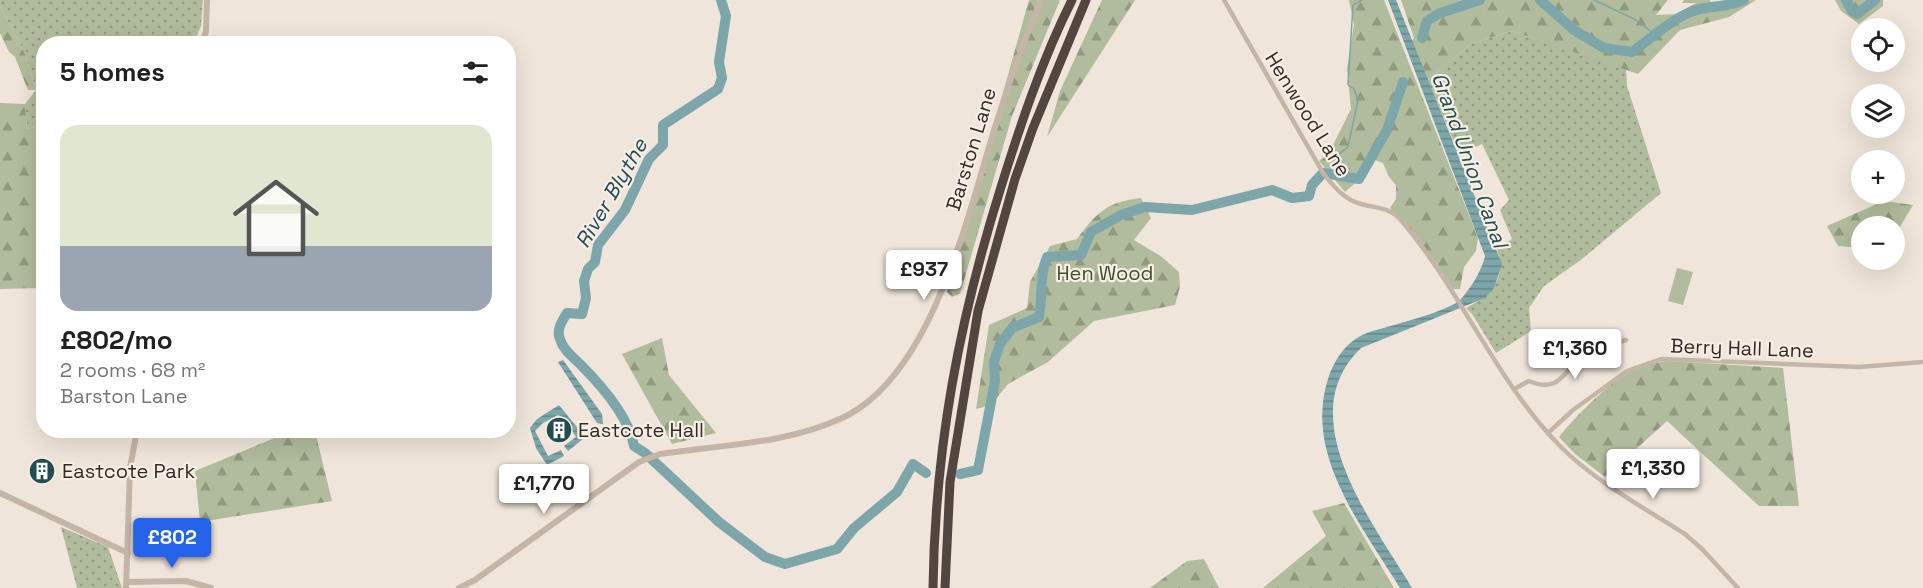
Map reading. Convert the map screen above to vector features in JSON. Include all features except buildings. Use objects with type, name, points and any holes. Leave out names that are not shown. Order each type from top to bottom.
[{"type":"highway","points":[[933,588],[941,448],[952,374],[979,258],[1021,120],[1072,0]]},
{"type":"highway","points":[[945,588],[950,482],[978,310],[1019,168],[1086,0]]},
{"type":"street","points":[[204,36],[207,0]]},
{"type":"street","name":"Barston Lane","points":[[459,588],[475,580],[639,462],[660,454],[812,431],[865,405],[886,387],[929,321],[965,221],[1014,66],[1041,0]]},
{"type":"street","name":"Henwood Lane","points":[[1224,0],[1323,173],[1341,194],[1359,204],[1382,208],[1396,215],[1438,268],[1514,389]]},
{"type":"street","points":[[1626,340],[1585,355],[1553,385],[1543,386],[1529,381],[1514,389],[1548,433],[1570,456],[1610,486],[1685,534],[1738,588]]},
{"type":"street","name":"Berry Hall Lane","points":[[1548,433],[1573,410],[1627,371],[1661,359],[1859,367],[1923,362]]},
{"type":"street","points":[[136,438],[130,468],[127,585],[186,581],[211,588]]},
{"type":"street","points":[[0,493],[128,553]]},
{"type":"green space","points":[[0,0],[203,0],[201,26],[197,36],[36,36],[36,90],[25,54],[0,6]]},
{"type":"green space","points":[[1029,0],[1060,0],[1012,116],[960,294],[952,297],[947,292]]},
{"type":"green space","points":[[1102,0],[1135,0],[1047,137],[1060,91]]},
{"type":"green space","points":[[1349,0],[1384,0],[1478,238],[1476,251],[1464,267],[1460,289],[1453,289],[1435,261],[1390,208],[1396,199],[1396,185],[1389,177],[1383,163],[1375,160],[1368,172],[1345,192],[1319,161],[1330,151],[1351,109],[1347,69],[1354,24]]},
{"type":"green space","points":[[1401,0],[1668,0],[1656,15],[1677,14],[1696,3],[1682,3],[1684,0],[1710,0],[1710,2],[1756,0],[1729,17],[1680,30],[1638,74],[1512,31],[1472,43],[1428,80],[1411,42],[1414,38]]},
{"type":"green space","points":[[1835,0],[1883,0],[1883,6],[1867,18],[1851,18],[1841,11]]},
{"type":"green space","points":[[0,6],[25,54],[36,90],[28,90],[15,57],[9,52],[0,33]]},
{"type":"green space","points":[[1512,31],[1626,68],[1627,86],[1661,193],[1582,259],[1544,286],[1529,308],[1531,331],[1496,353],[1466,308],[1483,298],[1495,285],[1500,269],[1497,249],[1512,239],[1500,210],[1509,200],[1482,144],[1459,155],[1428,80],[1472,43]]},
{"type":"green space","points":[[36,90],[36,127],[27,129],[25,104]]},
{"type":"green space","points":[[0,103],[25,104],[27,129],[36,127],[36,288],[0,289]]},
{"type":"green space","name":"Hen Wood","points":[[1141,198],[1151,218],[1134,240],[1162,257],[1179,272],[1180,287],[1175,305],[1094,321],[1048,362],[1008,384],[991,405],[976,409],[989,325],[1027,308],[1030,282],[1050,246],[1077,239],[1097,215],[1111,206],[1119,202]]},
{"type":"green space","points":[[1877,204],[1913,205],[1905,218],[1905,216],[1851,216],[1851,247],[1838,246],[1827,226]]},
{"type":"green space","points":[[1677,268],[1693,272],[1683,305],[1668,301]]},
{"type":"green space","points":[[662,338],[669,375],[716,433],[672,444],[622,354]]},
{"type":"green space","points":[[1666,361],[1783,368],[1799,506],[1759,506],[1667,421],[1605,477],[1575,454],[1559,437],[1585,408],[1617,380],[1641,366]]},
{"type":"green space","points":[[275,438],[317,438],[332,501],[200,522],[195,471]]},
{"type":"green space","points":[[1344,503],[1394,588],[1263,588],[1326,536],[1312,511]]},
{"type":"green space","points":[[61,527],[108,547],[122,588],[77,588]]},
{"type":"green space","points":[[1204,559],[1219,588],[1150,588],[1187,561]]},
{"type":"water","points":[[1388,0],[1396,0],[1502,264],[1494,288],[1485,298],[1361,348],[1341,375],[1333,406],[1335,437],[1345,470],[1360,502],[1412,588],[1400,588],[1369,540],[1340,488],[1323,433],[1323,405],[1329,376],[1343,350],[1360,336],[1431,314],[1461,299],[1476,279],[1485,256]]},
{"type":"water","points":[[563,360],[602,414],[603,424],[597,423],[558,362]]},
{"type":"water","points":[[559,405],[581,432],[583,439],[568,451],[564,446],[576,437],[564,418],[558,415],[543,423],[535,431],[548,456],[561,450],[564,456],[547,465],[536,448],[530,428],[537,419]]},
{"type":"waterway","name":"River Blythe","points":[[721,0],[726,16],[719,62],[722,78],[718,89],[663,125],[663,145],[649,159],[625,210],[598,245],[595,262],[588,269],[584,281],[586,298],[582,314],[567,313],[559,329],[561,343],[613,402],[626,424],[634,446],[645,453],[719,522],[765,557],[785,564],[837,549],[854,528],[897,492],[913,464],[926,473]]},
{"type":"waterway","points":[[1338,175],[1342,161],[1339,154],[1348,147],[1358,100],[1354,89],[1348,85],[1353,5],[1362,0]]},
{"type":"waterway","name":"River Blythe","points":[[1422,38],[1427,21],[1440,13],[1480,0]]},
{"type":"waterway","name":"River Blythe","points":[[1540,0],[1574,30],[1604,48],[1632,52],[1686,14],[1744,0]]},
{"type":"waterway","points":[[1594,0],[1634,19],[1656,35]]},
{"type":"waterway","name":"River Blythe","points":[[1846,0],[1852,11],[1857,14],[1875,0]]},
{"type":"waterway","name":"River Blythe","points":[[960,474],[978,470],[995,381],[994,362],[1000,344],[1012,328],[1039,317],[1043,271],[1047,257],[1081,255],[1091,232],[1121,215],[1145,207],[1192,210],[1272,190],[1292,198],[1309,196],[1312,185],[1323,173],[1359,179],[1387,130],[1403,82]]},
{"type":"place","name":"Eastcote Hall","points":[[559,430]]},
{"type":"place","name":"Eastcote Park","points":[[42,471]]},
{"type":"water label","name":"Grand Union Canal","points":[[1470,160]]}]
